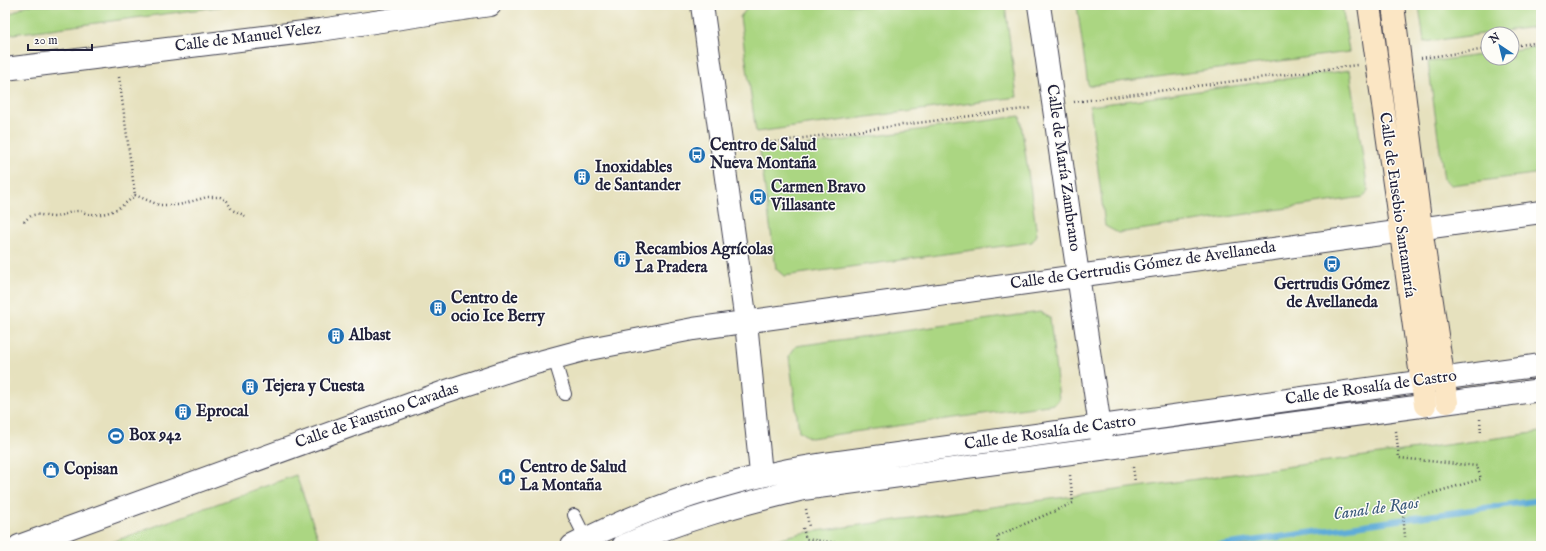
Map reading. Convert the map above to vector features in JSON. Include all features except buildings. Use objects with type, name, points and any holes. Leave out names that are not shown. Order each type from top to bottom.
[{"type":"main road","name":"Calle de Eusebio Santamaría","points":[[1369,5],[1425,405]]},
{"type":"main road","name":"Calle de Eusebio Santamaría","points":[[1393,5],[1422,228],[1445,378],[1447,402]]},
{"type":"street","name":"Calle de Manuel Velez","points":[[5,69],[116,55],[353,14],[490,5]]},
{"type":"street","points":[[702,5],[746,322],[761,474]]},
{"type":"street","name":"Calle de María Zambrano","points":[[1039,5],[1103,450]]},
{"type":"street","name":"Calle de Gertrudis Gómez de Avellaneda","points":[[746,322],[1541,212]]},
{"type":"street","name":"Calle de Faustino Cavadas","points":[[19,546],[444,392],[554,358],[584,350],[678,332],[746,322]]},
{"type":"street","name":"Calle de Rosalía de Castro","points":[[579,542],[624,520],[659,506],[761,474],[1422,381],[1541,366]]},
{"type":"street","name":"Calle de Rosalía de Castro","points":[[623,546],[673,525],[705,514],[803,489],[1103,450],[1541,390]]},
{"type":"lane","points":[[554,358],[565,394]]},
{"type":"lane","points":[[574,515],[579,542]]},
{"type":"path","points":[[1520,45],[1541,42]]},
{"type":"path","points":[[1400,61],[1480,50]]},
{"type":"path","points":[[116,55],[135,195]]},
{"type":"path","points":[[135,195],[159,205],[179,205],[208,198],[220,197],[227,201],[232,210],[246,216]]},
{"type":"path","points":[[24,222],[30,216],[35,214],[54,217],[79,211],[92,214],[105,213],[116,210],[135,195]]},
{"type":"path","points":[[1398,448],[1399,458],[1477,466],[1481,479],[1402,502],[1405,537]]},
{"type":"path","points":[[999,546],[997,536],[1073,503],[1072,491]]},
{"type":"path","points":[[803,528],[806,539],[862,546]]},
{"type":"path","points":[[1052,546],[1078,546]]},
{"type":"green space","points":[[27,5],[233,5],[5,35],[5,17]]},
{"type":"green space","points":[[750,5],[1005,5],[1017,97],[756,132],[740,17]]},
{"type":"green space","points":[[1077,5],[1342,5],[1349,52],[1088,86]]},
{"type":"green space","points":[[1419,5],[1541,5],[1541,26],[1520,29],[1520,26],[1480,26],[1480,34],[1424,42]]},
{"type":"green space","points":[[1541,46],[1541,173],[1451,185],[1444,180],[1428,62],[1480,55],[1480,66],[1520,66],[1520,49]]},
{"type":"green space","points":[[1350,70],[1368,191],[1363,197],[1118,233],[1105,226],[1090,106]]},
{"type":"green space","points":[[1020,116],[1037,235],[1032,242],[784,276],[776,269],[760,152]]},
{"type":"green space","points":[[1040,312],[1050,318],[1059,399],[1055,404],[810,438],[799,431],[789,356],[796,346]]},
{"type":"green space","points":[[1541,432],[1541,546],[747,546],[802,533]]},
{"type":"green space","points":[[296,475],[321,546],[101,546]]},
{"type":"waterway","name":"Canal de Raos","points":[[1215,546],[1541,500]]},
{"type":"place","name":"Centro de Salud Nueva Montaña","points":[[697,155]]},
{"type":"place","name":"Inoxidables de Santander","points":[[582,177]]},
{"type":"place","name":"Carmen Bravo Villasante","points":[[758,197]]},
{"type":"place","name":"Recambios Agrícolas La Pradera","points":[[622,259]]},
{"type":"place","name":"Gertrudis Gómez de Avellaneda","points":[[1332,264]]},
{"type":"place","name":"Centro de ocio Ice Berry","points":[[438,308]]},
{"type":"place","name":"Albast","points":[[336,336]]},
{"type":"place","name":"Tejera y Cuesta","points":[[250,387]]},
{"type":"place","name":"Eprocal","points":[[183,412]]},
{"type":"place","name":"Box 942","points":[[116,436]]},
{"type":"place","name":"Copisan","points":[[51,470]]},
{"type":"place","name":"Centro de Salud La Montaña","points":[[507,477]]}]
